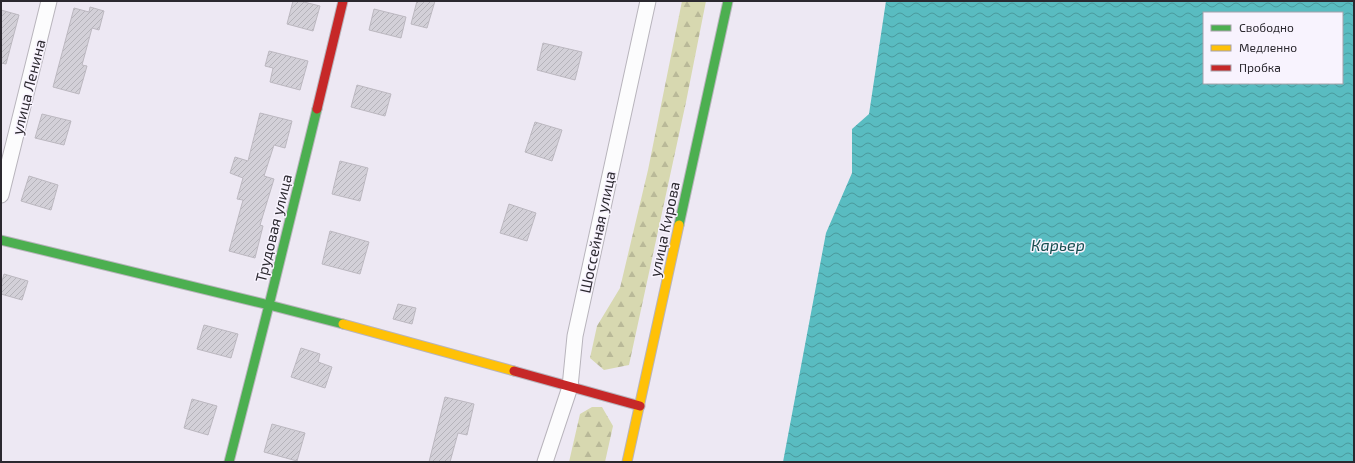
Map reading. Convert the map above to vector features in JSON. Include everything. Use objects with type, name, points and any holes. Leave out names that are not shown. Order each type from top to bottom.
[{"type":"street","name":"улица Ленина","points":[[1,195],[49,1]]},
{"type":"street","name":"Трудовая улица","points":[[229,462],[343,1]]},
{"type":"street","name":"Шоссейная улица","points":[[545,462],[570,387],[575,336],[648,1]]},
{"type":"street","name":"улица Кирова","points":[[627,462],[728,1]]},
{"type":"street","points":[[1,240],[269,305],[423,345],[640,406]]},
{"type":"green space","points":[[682,1],[706,1],[686,102],[629,365],[604,370],[590,358],[597,326],[620,288],[648,170]]},
{"type":"green space","points":[[592,407],[602,407],[613,426],[605,462],[569,462],[580,414]]},
{"type":"water","name":"Карьер","points":[[886,1],[1354,1],[1354,462],[783,462],[826,233],[852,173],[852,129],[869,114]]},
{"type":"building","points":[[293,1],[300,1],[320,6],[313,31],[287,24]]},
{"type":"building","points":[[417,1],[435,1],[427,28],[411,24]]},
{"type":"building","points":[[90,7],[104,11],[99,30],[92,28],[82,65],[87,66],[79,94],[53,87],[74,8],[89,12]]},
{"type":"building","points":[[374,9],[406,17],[401,38],[369,30]]},
{"type":"building","points":[[1,10],[19,15],[6,64],[1,63]]},
{"type":"building","points":[[543,43],[582,52],[575,80],[537,70]]},
{"type":"building","points":[[269,51],[308,61],[300,90],[270,82],[273,68],[265,66]]},
{"type":"building","points":[[357,85],[391,94],[385,116],[351,107]]},
{"type":"building","points":[[260,113],[292,121],[285,148],[274,145],[264,176],[274,179],[260,225],[263,226],[255,258],[229,251],[243,200],[237,199],[243,178],[230,173],[235,157],[248,161]]},
{"type":"building","points":[[42,114],[71,121],[64,145],[35,138]]},
{"type":"building","points":[[535,122],[562,130],[552,161],[525,152]]},
{"type":"building","points":[[340,161],[368,168],[360,201],[332,194]]},
{"type":"building","points":[[29,176],[58,185],[51,210],[21,201]]},
{"type":"building","points":[[509,204],[536,213],[527,241],[500,233]]},
{"type":"building","points":[[330,231],[369,242],[360,274],[322,264]]},
{"type":"building","points":[[4,274],[28,281],[22,300],[1,294],[1,285]]},
{"type":"building","points":[[398,304],[416,308],[412,324],[393,319]]},
{"type":"building","points":[[204,325],[238,334],[231,358],[197,349]]},
{"type":"building","points":[[301,348],[320,354],[318,362],[332,367],[325,388],[291,377]]},
{"type":"building","points":[[445,397],[474,404],[467,435],[458,433],[450,462],[429,462]]},
{"type":"building","points":[[192,399],[217,406],[208,435],[184,428]]},
{"type":"building","points":[[272,424],[305,433],[297,461],[264,452]]},
{"type":"traffic: fast","points":[[679,225],[728,1]]},
{"type":"traffic: fast","points":[[229,462],[317,109]]},
{"type":"traffic: fast","points":[[1,240],[343,324]]},
{"type":"traffic: slow","points":[[627,462],[679,225]]},
{"type":"traffic: slow","points":[[343,324],[514,371]]},
{"type":"traffic: jam","points":[[317,109],[343,1]]},
{"type":"traffic: jam","points":[[514,371],[640,406]]}]
